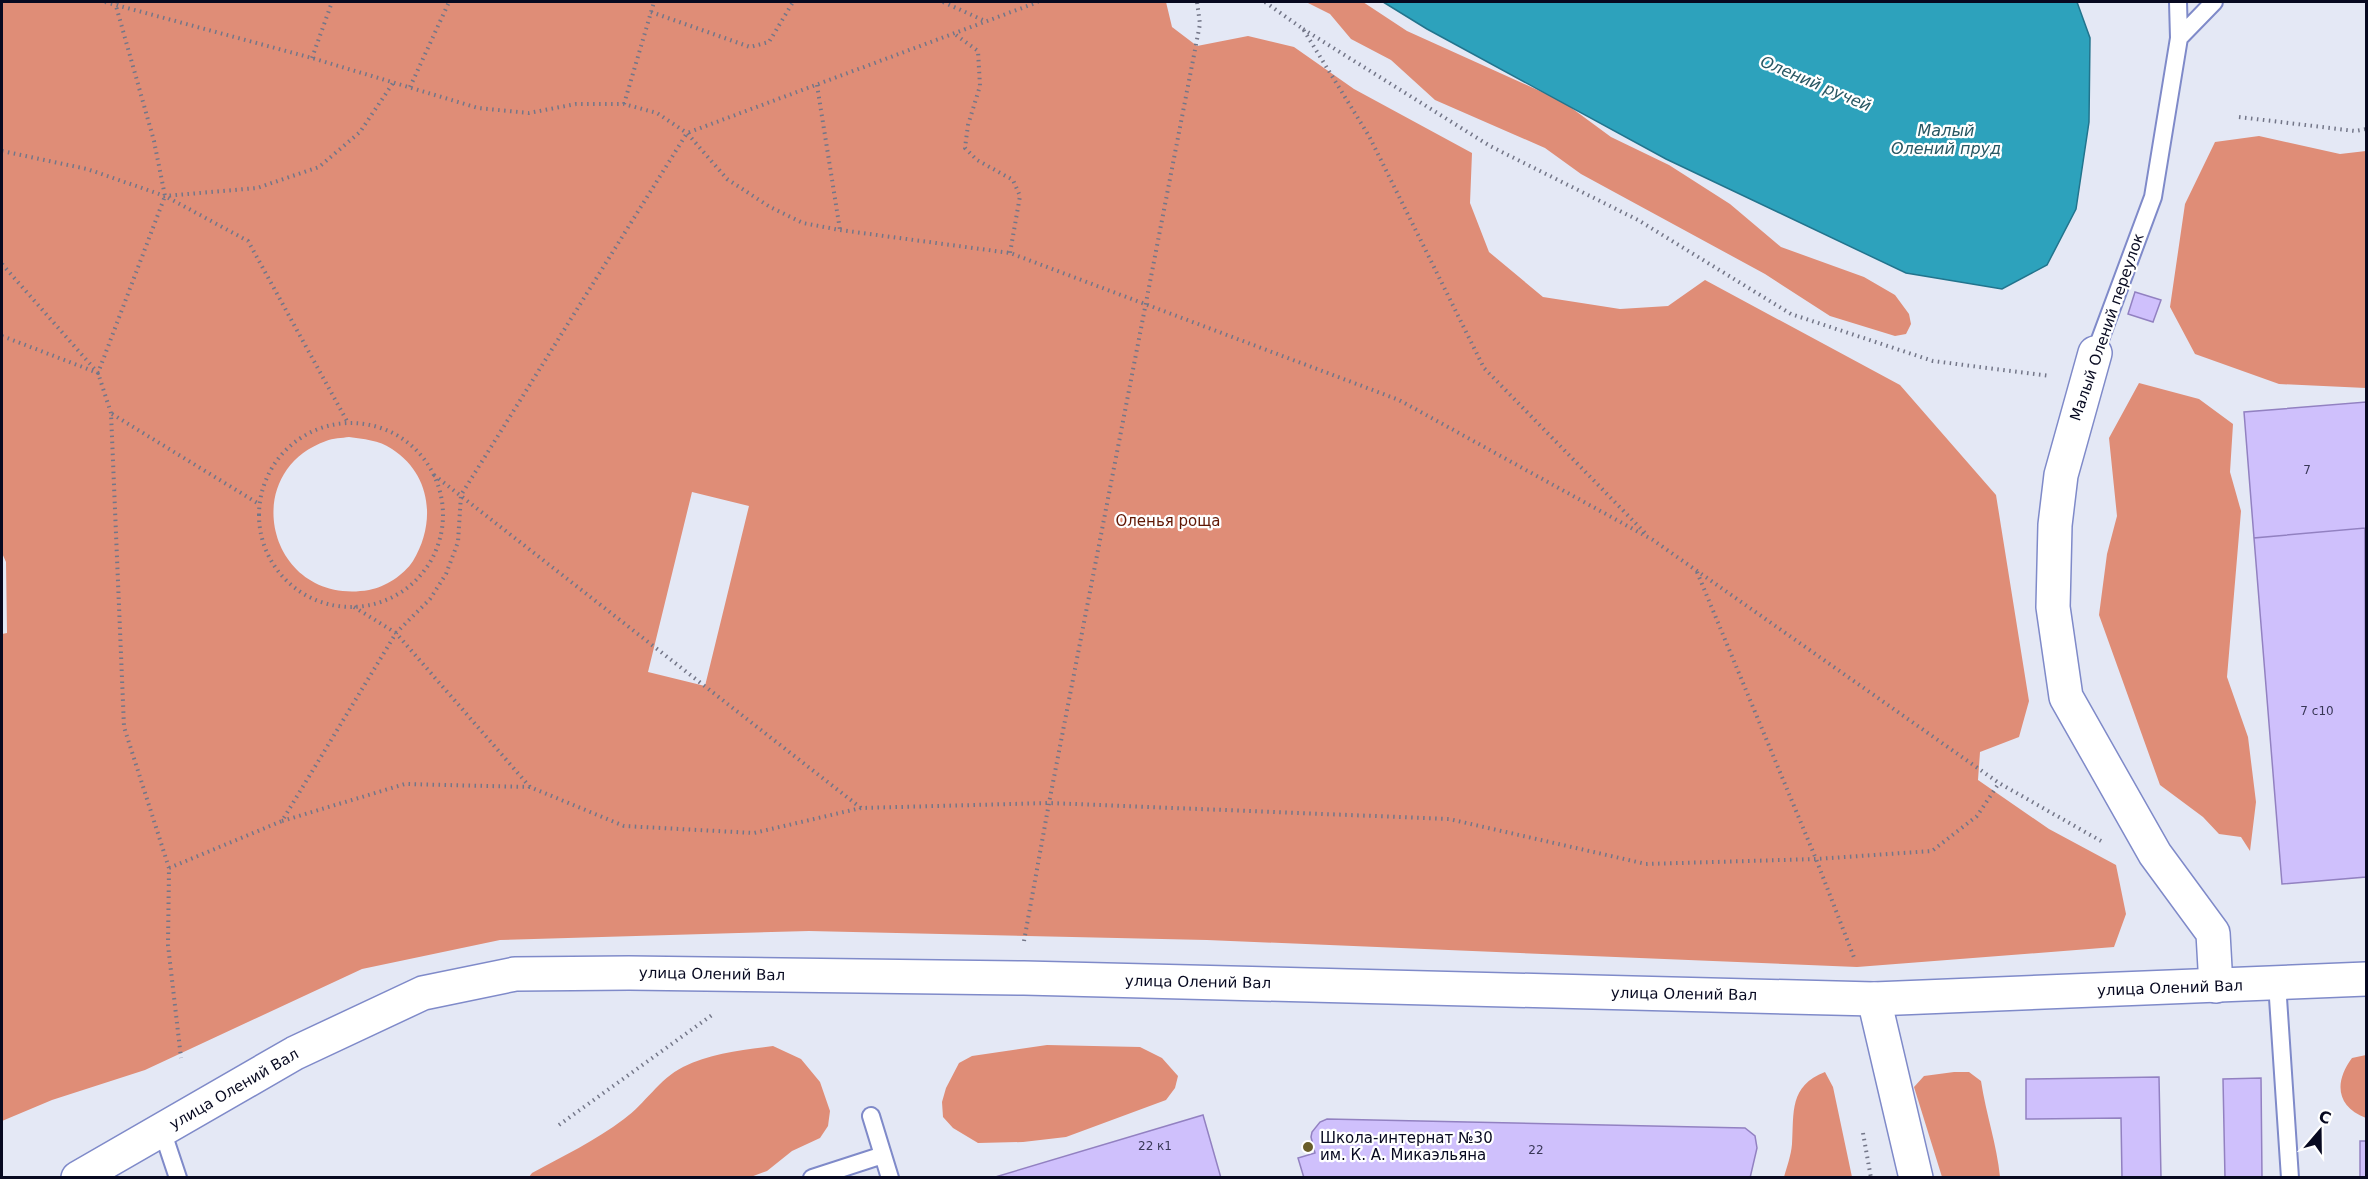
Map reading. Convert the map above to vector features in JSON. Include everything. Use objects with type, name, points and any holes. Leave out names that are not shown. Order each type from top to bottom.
[{"type":"main road","name":"Малый Олений переулок","points":[[2095,353],[2061,474],[2055,525],[2052,608],[2066,697],[2155,854],[2213,933],[2216,986]]},
{"type":"main road","name":"улица Олений Вал","points":[[78,1178],[295,1053],[423,993],[515,974],[629,973],[1024,978],[1874,999],[2367,979]]},
{"type":"main road","points":[[1874,999],[1916,1178]]},
{"type":"lane","name":"Малый Олений переулок","points":[[2095,353],[2153,197],[2179,38],[2178,2]]},
{"type":"lane","points":[[2179,38],[2214,2]]},
{"type":"lane","points":[[2277,983],[2290,1178]]},
{"type":"lane","points":[[871,1116],[890,1178]]},
{"type":"lane","points":[[162,1130],[178,1178]]},
{"type":"lane","points":[[817,1177],[884,1155]]},
{"type":"path","points":[[105,2],[312,58],[478,108],[529,113],[576,104],[624,104],[657,113],[687,133],[727,179],[770,207],[802,223],[1010,253],[1399,400],[1653,540],[1999,783],[2108,845]]},
{"type":"path","points":[[312,58],[332,2]]},
{"type":"path","points":[[410,87],[449,2]]},
{"type":"path","points":[[624,104],[654,2]]},
{"type":"path","points":[[651,12],[750,48],[769,42],[793,2]]},
{"type":"path","points":[[943,2],[986,22]]},
{"type":"path","points":[[282,821],[396,633],[430,599],[446,574],[458,542],[461,495],[687,133],[1038,2]]},
{"type":"path","points":[[1024,942],[1200,24],[1197,2]]},
{"type":"path","points":[[1265,2],[1490,147],[1638,220],[1791,314],[1932,361],[2058,377]]},
{"type":"path","points":[[98,373],[165,196],[154,141],[117,4]]},
{"type":"path","points":[[1304,29],[1369,136],[1484,368],[1653,540]]},
{"type":"path","points":[[956,34],[978,51],[980,86],[968,125],[965,148],[977,160],[1013,180],[1020,196],[1010,253]]},
{"type":"path","points":[[165,196],[257,188],[319,167],[360,132],[393,82]]},
{"type":"path","points":[[817,85],[840,230]]},
{"type":"path","points":[[2239,117],[2355,131],[2367,129]]},
{"type":"path","points":[[2,151],[87,169],[165,196],[248,241],[348,423]]},
{"type":"path","points":[[2,264],[98,373],[111,413],[124,728],[169,868],[168,945],[181,1058]]},
{"type":"path","points":[[2,336],[98,373]]},
{"type":"path","points":[[111,413],[259,504]]},
{"type":"path","points":[[348,423],[375,426],[399,436],[419,453],[434,475],[442,500],[443,526],[436,551],[422,574],[403,591],[379,603],[353,607],[327,604],[303,594],[283,577],[268,555],[260,530],[259,504],[266,479],[279,456],[299,438],[322,427],[348,423]]},
{"type":"path","points":[[434,475],[861,808]]},
{"type":"path","points":[[1697,571],[1816,859],[1857,967],[1874,999]]},
{"type":"path","points":[[353,607],[396,633],[530,787]]},
{"type":"path","points":[[169,868],[282,821],[405,784],[530,787],[624,826],[754,833],[861,808],[1049,803],[1449,819],[1646,864],[1816,859],[1932,851],[1977,816],[1999,783]]},
{"type":"path","points":[[559,1125],[712,1015]]},
{"type":"green space","name":"Оленья роща","points":[[2,2],[1166,2],[1172,27],[1197,46],[1248,36],[1294,47],[1354,89],[1472,153],[1470,203],[1489,252],[1543,297],[1620,309],[1668,306],[1705,280],[1900,385],[1996,495],[2029,701],[2019,737],[1980,752],[1978,780],[2049,829],[2116,865],[2126,914],[2114,947],[1857,967],[1207,940],[809,931],[500,940],[362,969],[145,1070],[52,1100],[2,1121],[2,634],[7,633],[6,562],[2,553]],"holes":[[[349,437],[371,440],[392,449],[415,472],[426,500],[425,531],[413,561],[394,580],[369,590],[335,590],[307,578],[288,559],[276,534],[274,507],[281,480],[298,457],[326,441]],[[692,492],[749,506],[705,686],[648,672]]]},
{"type":"green space","points":[[1306,2],[1363,2],[1407,31],[1562,101],[1611,137],[1669,165],[1730,204],[1781,247],[1864,277],[1895,295],[1909,314],[1911,324],[1906,334],[1895,336],[1830,316],[1765,274],[1581,174],[1545,148],[1435,100],[1391,60],[1351,39],[1330,14]]},
{"type":"green space","points":[[2259,136],[2340,154],[2366,151],[2366,388],[2279,384],[2195,354],[2170,307],[2185,204],[2215,142]]},
{"type":"green space","points":[[2139,383],[2199,399],[2233,424],[2230,472],[2241,511],[2227,677],[2248,737],[2256,802],[2250,851],[2241,837],[2219,834],[2203,817],[2160,785],[2099,615],[2107,554],[2117,516],[2109,438]]},
{"type":"green space","points":[[1047,1045],[1140,1047],[1162,1058],[1178,1076],[1175,1088],[1166,1100],[1066,1137],[1023,1142],[978,1143],[953,1128],[943,1117],[942,1102],[946,1088],[959,1063],[972,1056]]},
{"type":"green space","points":[[773,1046],[801,1059],[820,1082],[830,1111],[828,1126],[820,1138],[792,1151],[767,1171],[748,1178],[529,1177],[532,1173],[613,1127],[632,1113],[674,1072],[683,1067],[715,1055]]},
{"type":"green space","points":[[2366,1055],[2366,1118],[2356,1113],[2344,1101],[2341,1085],[2342,1076],[2352,1058]]},
{"type":"green space","points":[[1825,1072],[1833,1087],[1852,1177],[1784,1177],[1790,1157],[1794,1111],[1799,1092],[1813,1078]]},
{"type":"green space","points":[[1969,1072],[1981,1081],[2000,1177],[1942,1177],[1914,1087],[1924,1076]]},
{"type":"water","name":"Малый Олений пруд","points":[[1383,2],[2077,2],[2090,38],[2089,122],[2076,209],[2047,265],[2002,289],[1906,273],[1666,159],[1427,29]]},
{"type":"building","points":[[2135,292],[2161,300],[2153,322],[2128,314]]},
{"type":"building","points":[[2366,402],[2366,546],[2365,528],[2254,538],[2244,412]]},
{"type":"building","points":[[2365,528],[2366,877],[2282,884],[2254,538]]},
{"type":"building","points":[[2159,1077],[2161,1178],[2122,1178],[2121,1118],[2026,1119],[2026,1079]]},
{"type":"building","points":[[2261,1078],[2262,1178],[2225,1178],[2223,1079]]},
{"type":"building","points":[[1203,1115],[1221,1178],[992,1178]]},
{"type":"building","points":[[1327,1119],[1745,1128],[1755,1136],[1757,1148],[1750,1178],[1304,1178],[1298,1158],[1315,1153],[1312,1132],[1320,1122]]},
{"type":"building","points":[[2360,1141],[2366,1141],[2366,1178],[2360,1178]]},
{"type":"place","name":"Школа-интернат №30 им. К. А. Микаэльяна","points":[[1308,1147]]},
{"type":"water label","name":"Олений ручей","points":[[1816,83]]}]
